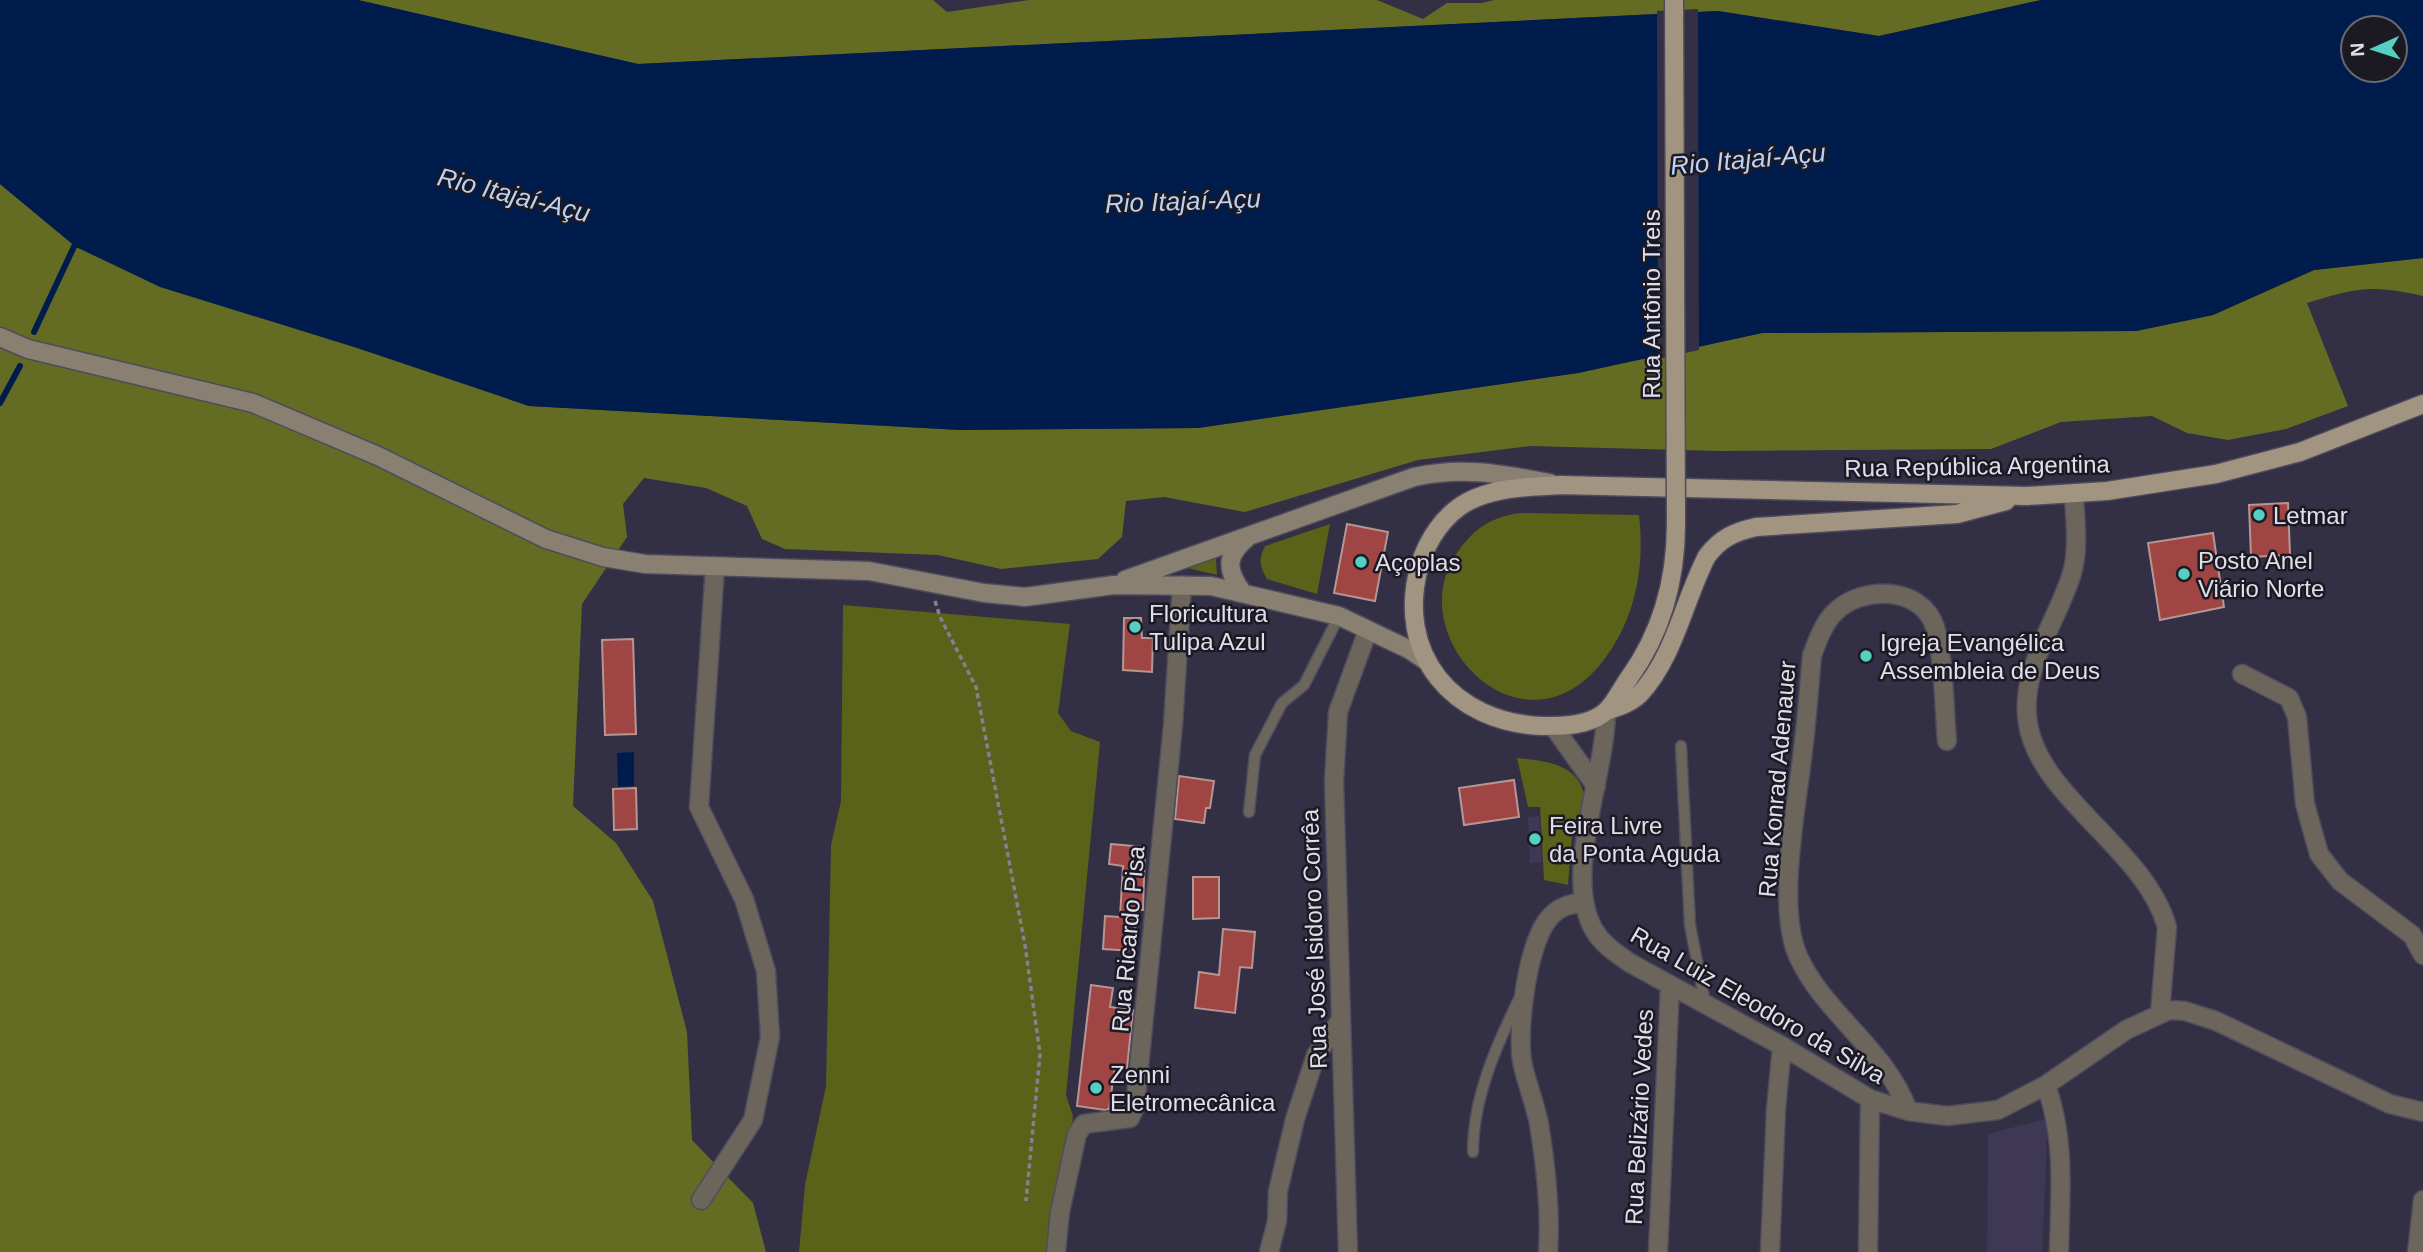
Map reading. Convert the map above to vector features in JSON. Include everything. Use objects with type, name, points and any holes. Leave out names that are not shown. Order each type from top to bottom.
[{"type":"main road","name":"Rua Antônio Treis","points":[[1606,711],[1639,661],[1670,593],[1676,561],[1674,0]]},
{"type":"main road","points":[[0,337],[28,349],[253,403],[378,456],[546,539],[591,554],[645,564],[869,571],[984,593],[1025,597],[1114,585],[1182,585],[1242,592],[1339,616],[1428,662]]},
{"type":"main road","name":"Rua República Argentina","points":[[2027,496],[1957,514],[1756,527],[1735,532],[1718,542],[1707,556],[1657,670],[1639,694],[1627,704],[1581,723],[1520,725],[1475,711],[1443,683],[1428,662],[1418,638],[1413,614],[1416,579],[1424,551],[1436,529],[1465,504],[1507,488],[1560,485],[2027,496],[2074,494],[2145,487],[2216,474],[2300,452],[2423,404]]},
{"type":"main road","points":[[1114,585],[1254,532],[1413,477],[1446,470],[1478,471],[1560,485]]},
{"type":"main road","points":[[1242,592],[1233,579],[1230,557],[1235,547],[1254,532]]},
{"type":"street","points":[[2074,494],[2076,531],[2072,572],[2032,673],[2026,698],[2028,726],[2045,766],[2123,853],[2164,914],[2167,927],[2160,1013]]},
{"type":"street","points":[[701,1200],[753,1120],[770,1037],[766,971],[744,900],[699,807],[715,566]]},
{"type":"street","name":"Rua Ricardo Pisa","points":[[1056,1252],[1060,1212],[1077,1134],[1084,1124],[1130,1118],[1136,1107],[1173,725],[1182,585]]},
{"type":"street","name":"Rua Konrad Adenauer","points":[[1908,1111],[1900,1088],[1818,990],[1797,954],[1788,906],[1812,655],[1820,635],[1836,611],[1860,597],[1899,594],[1925,608],[1935,627],[1947,741]]},
{"type":"street","name":"Rua José Isidoro Corrêa","points":[[1348,1252],[1334,782],[1338,712],[1350,671],[1368,630]]},
{"type":"street","points":[[2242,674],[2289,698],[2297,717],[2309,829],[2319,855],[2340,881],[2412,935],[2423,955]]},
{"type":"street","name":"Rua Luiz Eleodoro da Silva","points":[[1606,711],[1605,743],[1581,874],[1584,902],[1594,930],[1610,949],[1870,1099],[1908,1111],[1947,1116],[1983,1114],[2008,1105],[2046,1085],[2126,1030],[2160,1013],[2185,1011],[2216,1021],[2390,1104],[2423,1112]]},
{"type":"street","points":[[1553,726],[1596,786]]},
{"type":"street","points":[[1548,1252],[1551,1212],[1538,1121],[1521,1052],[1520,1031],[1526,984],[1548,918],[1562,906],[1584,902]]},
{"type":"street","name":"Rua Belizário Vedes","points":[[1658,1252],[1670,985]]},
{"type":"street","points":[[1269,1252],[1277,1221],[1278,1191],[1295,1119],[1316,1055],[1340,1021]]},
{"type":"street","points":[[1770,1252],[1776,1109],[1782,1046]]},
{"type":"street","points":[[2046,1085],[2061,1142],[2059,1252]]},
{"type":"street","points":[[1868,1252],[1870,1099]]},
{"type":"street","points":[[2417,1252],[2423,1200]]},
{"type":"lane","points":[[1249,811],[1255,755],[1282,704],[1304,685],[1339,616]]},
{"type":"lane","points":[[1681,746],[1690,925],[1705,1005]]},
{"type":"lane","points":[[1472,1152],[1473,1124],[1481,1091],[1526,984]]},
{"type":"path","points":[[930,582],[940,617],[976,687],[1025,945],[1040,1055],[1026,1201]]},
{"type":"shaded area","name":"Feira Livre da Ponta Aguda","points":[[1539,816],[1542,862],[1530,863],[1528,817]]},
{"type":"shaded area","points":[[2048,1118],[2042,1252],[1987,1252],[1988,1134]]},
{"type":"green space","points":[[358,0],[933,0],[947,12],[1029,0],[1377,0],[1423,19],[1447,3],[1482,3],[1494,0],[2041,0],[1879,36],[1718,11],[638,64]]},
{"type":"green space","points":[[0,184],[76,247],[529,406],[960,430],[1198,428],[1578,373],[1762,333],[2136,331],[2213,315],[2314,270],[2423,258],[2423,296],[2364,289],[2307,303],[2348,406],[2286,429],[2228,440],[2187,433],[2152,416],[2061,422],[1991,449],[1720,451],[1530,446],[1418,460],[1245,512],[1164,497],[1126,501],[1122,537],[1098,559],[1001,569],[938,555],[785,549],[762,539],[747,506],[706,488],[644,478],[623,504],[627,537],[582,604],[573,806],[616,843],[653,901],[687,1032],[692,1140],[753,1203],[766,1252],[0,1252]]},
{"type":"green space","points":[[1520,513],[1639,515],[1641,534],[1636,591],[1614,645],[1603,661],[1571,690],[1537,700],[1505,694],[1477,676],[1456,650],[1444,618],[1444,583],[1459,550],[1485,524]]},
{"type":"green space","points":[[1330,524],[1317,594],[1267,579],[1261,563],[1265,546]]},
{"type":"green space","points":[[1216,558],[1217,575],[1188,568]]},
{"type":"green space","points":[[843,605],[1070,624],[1058,713],[1071,731],[1100,742],[1066,1095],[1073,1116],[1060,1252],[799,1252],[805,1185],[826,1086],[831,845],[841,801]]},
{"type":"green space","points":[[1517,758],[1546,762],[1565,769],[1573,774],[1583,791],[1584,819],[1573,820],[1568,885],[1544,880],[1540,807],[1528,807]]},
{"type":"water","name":"Rio Itajaí-Açu","points":[[0,0],[358,0],[638,64],[1718,11],[1879,36],[2041,0],[2423,0],[2423,258],[2314,270],[2213,315],[2136,331],[1762,333],[1578,373],[1198,428],[960,430],[529,406],[357,348],[160,287],[76,247],[0,184]]},
{"type":"water","points":[[634,752],[634,786],[618,787],[617,753]]},
{"type":"pier","points":[[1698,9],[1699,350],[1658,359],[1657,11]]},
{"type":"building","points":[[2288,503],[2290,555],[2251,557],[2249,505]]},
{"type":"building","name":"Açoplas","points":[[1347,524],[1388,532],[1375,601],[1334,593]]},
{"type":"building","points":[[2213,533],[2224,607],[2160,620],[2148,543]]},
{"type":"building","points":[[1124,618],[1141,618],[1142,638],[1153,638],[1152,672],[1123,670]]},
{"type":"building","points":[[633,639],[636,734],[605,735],[602,640]]},
{"type":"building","points":[[1179,776],[1214,781],[1210,808],[1206,808],[1204,823],[1175,819]]},
{"type":"building","points":[[1514,780],[1519,817],[1464,825],[1459,788]]},
{"type":"building","points":[[636,788],[637,829],[614,830],[613,789]]},
{"type":"building","points":[[1111,844],[1145,847],[1143,910],[1136,910],[1134,951],[1103,949],[1105,916],[1120,917],[1123,866],[1109,864]]},
{"type":"building","points":[[1193,877],[1219,877],[1219,918],[1193,919]]},
{"type":"building","points":[[1223,929],[1255,932],[1252,968],[1240,967],[1235,1013],[1195,1008],[1199,972],[1219,975]]},
{"type":"building","points":[[1091,985],[1113,988],[1110,1007],[1133,1010],[1127,1068],[1115,1066],[1109,1109],[1105,1110],[1077,1106]]},
{"type":"waterway","points":[[34,332],[78,238]]},
{"type":"waterway","points":[[0,403],[20,366]]},
{"type":"place","name":"Letmar","points":[[2259,515]]},
{"type":"place","name":"Açoplas","points":[[1361,562]]},
{"type":"place","name":"Posto Anel Viário Norte","points":[[2184,574]]},
{"type":"place","name":"Floricultura Tulipa Azul","points":[[1135,627]]},
{"type":"place","name":"Igreja Evangélica Assembleia de Deus","points":[[1866,656]]},
{"type":"place","name":"Feira Livre da Ponta Aguda","points":[[1535,839]]},
{"type":"place","name":"Zenni Eletromecânica","points":[[1096,1088]]}]
